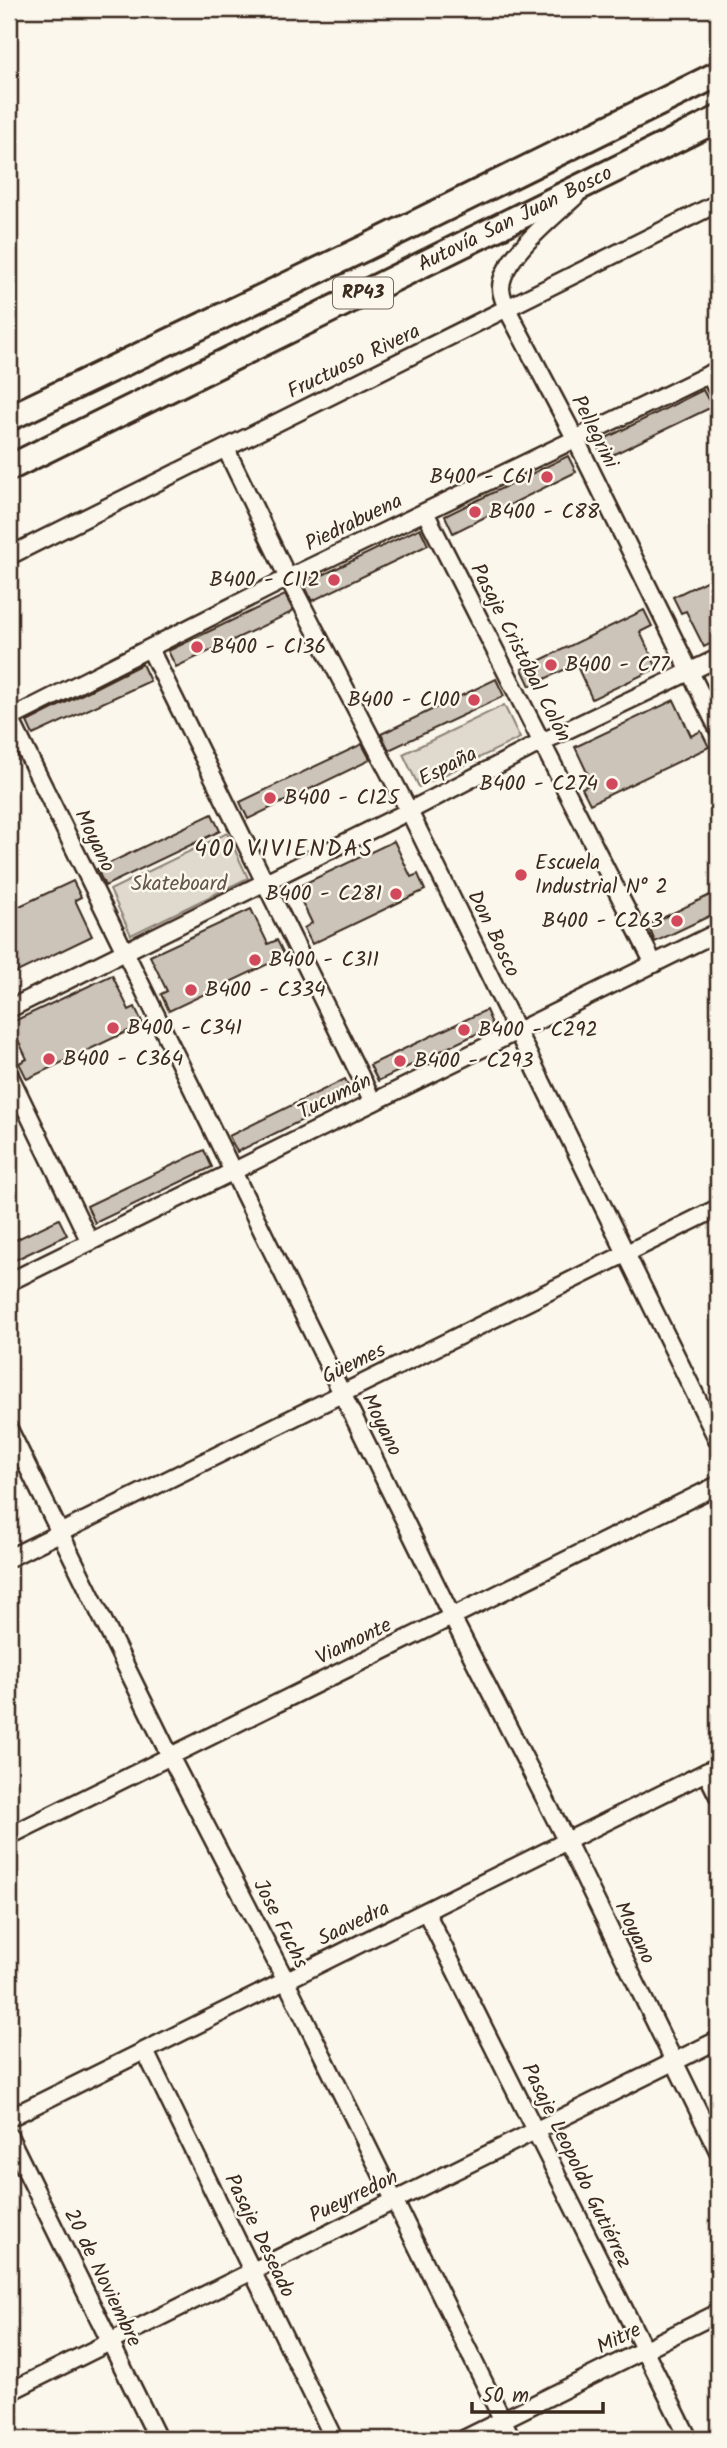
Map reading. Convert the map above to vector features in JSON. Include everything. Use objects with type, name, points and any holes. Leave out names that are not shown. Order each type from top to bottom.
[{"type":"main road","name":"Autovía San Juan Bosco","points":[[9,418],[365,248],[718,74]]},
{"type":"main road","name":"Autovía San Juan Bosco","points":[[9,468],[718,119]]},
{"type":"street","name":"Pellegrini","points":[[597,177],[525,243],[508,267],[501,288],[507,309],[575,438],[718,729]]},
{"type":"street","name":"Fructuoso Rivera","points":[[9,556],[718,203]]},
{"type":"street","name":"Piedrabuena","points":[[9,718],[288,578],[714,372]]},
{"type":"street","points":[[714,372],[718,392]]},
{"type":"street","name":"Don Bosco","points":[[226,449],[288,578],[410,811],[718,1441]]},
{"type":"street","name":"Pasaje Cristóbal Colón","points":[[425,512],[654,964]]},
{"type":"street","points":[[150,649],[373,1102]]},
{"type":"street","name":"España","points":[[9,1009],[410,811],[542,742],[718,658]]},
{"type":"street","name":"Moyano","points":[[9,718],[718,2151]]},
{"type":"street","name":"Tucumán","points":[[9,1282],[718,932]]},
{"type":"street","points":[[9,1074],[90,1242]]},
{"type":"street","name":"Güemes","points":[[9,1558],[718,1208]]},
{"type":"street","name":"Jose Fuchs","points":[[9,1429],[512,2439]]},
{"type":"street","name":"Viamonte","points":[[9,1836],[718,1485]]},
{"type":"street","points":[[712,1769],[718,1796]]},
{"type":"street","name":"Saavedra","points":[[9,2118],[712,1769]]},
{"type":"street","name":"Pasaje Leopoldo Gutiérrez","points":[[426,1912],[689,2439]]},
{"type":"street","name":"Pueyrredon","points":[[9,2392],[718,2040]]},
{"type":"street","name":"Pasaje Deseado","points":[[145,2051],[334,2439]]},
{"type":"street","name":"20 de Noviembre","points":[[9,2136],[158,2439]]},
{"type":"street","name":"Mitre","points":[[464,2439],[718,2313]]},
{"type":"green space","points":[[504,705],[520,738],[419,787],[403,754]]},
{"type":"green space","name":"Skateboard","points":[[227,833],[248,878],[131,935],[110,890]]},
{"type":"building","points":[[703,390],[712,407],[604,459],[596,443]]},
{"type":"building","points":[[568,456],[576,472],[453,533],[445,516]]},
{"type":"building","points":[[420,528],[428,545],[312,601],[304,584]]},
{"type":"building","points":[[718,575],[718,640],[704,647],[686,611],[681,613],[673,597]]},
{"type":"building","points":[[285,595],[293,610],[290,613],[176,667],[168,651]]},
{"type":"building","points":[[644,610],[652,626],[640,632],[657,668],[592,699],[576,664],[530,686],[522,669]]},
{"type":"building","points":[[142,664],[150,681],[33,735],[27,722]]},
{"type":"building","points":[[496,679],[504,696],[389,750],[381,734]]},
{"type":"building","points":[[674,700],[691,736],[701,731],[709,747],[590,804],[582,788],[592,783],[575,747]]},
{"type":"building","points":[[362,744],[370,759],[368,761],[248,819],[240,802]]},
{"type":"building","points":[[212,814],[220,831],[105,886],[97,869]]},
{"type":"building","points":[[394,841],[411,877],[418,874],[425,890],[312,944],[304,928],[312,923],[295,888]]},
{"type":"building","points":[[73,881],[81,897],[75,900],[92,936],[9,976],[9,911]]},
{"type":"building","name":"B400 - C263","points":[[718,891],[718,912],[655,942],[648,925]]},
{"type":"building","points":[[251,909],[268,944],[277,940],[285,956],[169,1011],[161,994],[167,991],[150,956]]},
{"type":"building","points":[[112,975],[129,1010],[135,1007],[143,1024],[27,1079],[19,1063],[27,1059],[10,1023]]},
{"type":"building","points":[[486,1010],[493,1026],[378,1081],[370,1065]]},
{"type":"building","points":[[345,1079],[353,1095],[237,1152],[229,1136]]},
{"type":"building","points":[[204,1150],[212,1167],[95,1223],[87,1206]]},
{"type":"building","points":[[59,1219],[67,1235],[15,1260],[9,1243]]},
{"type":"place","name":"B400 - C61","points":[[547,477]]},
{"type":"place","name":"B400 - C88","points":[[475,512]]},
{"type":"place","name":"B400 - C112","points":[[334,580]]},
{"type":"place","name":"B400 - C136","points":[[197,647]]},
{"type":"place","name":"B400 - C77","points":[[551,665]]},
{"type":"place","name":"B400 - C100","points":[[474,700]]},
{"type":"place","name":"B400 - C274","points":[[612,784]]},
{"type":"place","name":"B400 - C125","points":[[270,798]]},
{"type":"place","name":"Escuela Industrial N° 2","points":[[521,875]]},
{"type":"place","name":"B400 - C281","points":[[396,894]]},
{"type":"place","name":"B400 - C263","points":[[677,921]]},
{"type":"place","name":"B400 - C311","points":[[255,960]]},
{"type":"place","name":"B400 - C334","points":[[191,990]]},
{"type":"place","name":"B400 - C341","points":[[113,1028]]},
{"type":"place","name":"B400 - C292","points":[[464,1030]]},
{"type":"place","name":"B400 - C364","points":[[49,1059]]},
{"type":"place","name":"B400 - C293","points":[[400,1061]]},
{"type":"district","name":"400 VIVIENDAS","points":[[284,850]]}]
